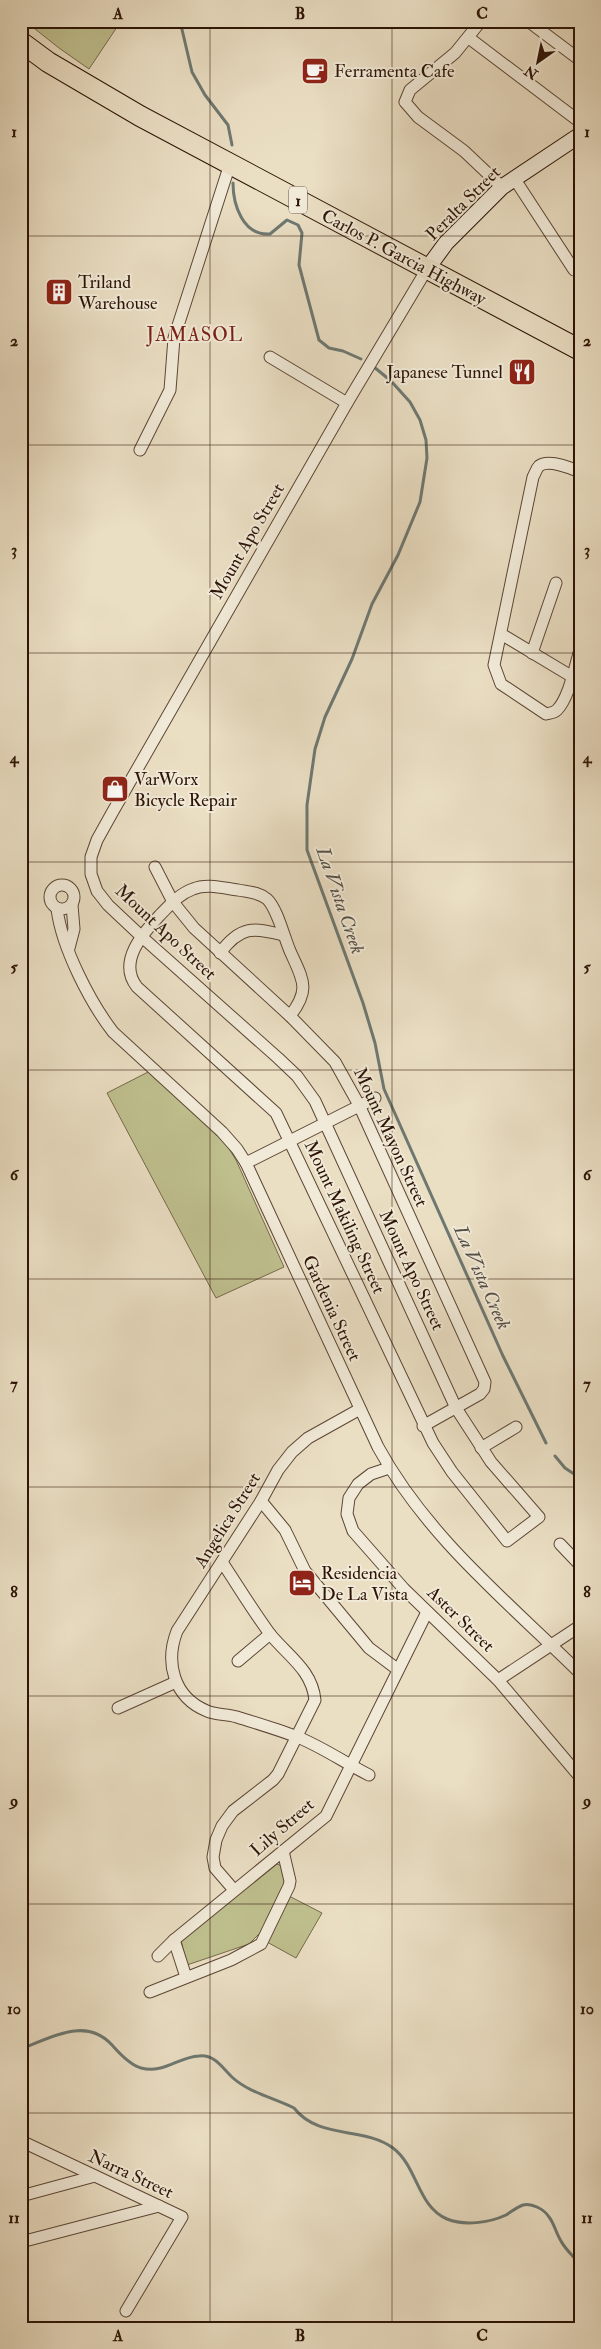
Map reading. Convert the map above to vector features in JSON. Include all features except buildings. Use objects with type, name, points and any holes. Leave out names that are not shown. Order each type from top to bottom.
[{"type":"highway","name":"Carlos P. Garcia Highway","points":[[21,42],[48,62],[101,94],[580,350]]},
{"type":"street","points":[[481,21],[455,53],[410,90],[405,102],[418,117],[508,182],[574,270]]},
{"type":"street","points":[[528,21],[580,60]]},
{"type":"street","points":[[469,38],[580,122]]},
{"type":"street","name":"Peralta Street","points":[[427,269],[452,237],[508,182],[580,135]]},
{"type":"street","points":[[140,450],[170,390],[174,338],[230,164]]},
{"type":"street","name":"Mount Apo Street","points":[[427,269],[347,403],[97,840],[90,862],[94,882],[108,905],[297,1076],[315,1100],[456,1408],[481,1448],[539,1517]]},
{"type":"street","points":[[270,357],[347,403]]},
{"type":"street","points":[[579,469],[542,465],[538,467],[533,477],[494,665],[501,684],[546,714],[557,710],[574,689],[571,676],[580,650]]},
{"type":"street","points":[[532,652],[556,583]]},
{"type":"street","points":[[501,634],[571,676]]},
{"type":"street","name":"Mount Mayon Street","points":[[155,868],[173,902],[194,928],[290,1016],[335,1062],[359,1105],[484,1379],[484,1389],[480,1394],[456,1408]]},
{"type":"street","points":[[73,892],[94,882]]},
{"type":"street","points":[[69,948],[74,929],[73,892],[64,885],[52,889],[49,900],[57,909],[64,910],[72,905]]},
{"type":"street","name":"Mount Makiling Street","points":[[290,1016],[300,1004],[304,988],[303,979],[271,903],[266,898],[254,893],[213,886],[199,887],[182,894],[142,937],[133,952],[130,964],[131,977],[134,983],[276,1113],[423,1426],[452,1472],[507,1542],[539,1517]]},
{"type":"street","name":"Gardenia Street","points":[[57,909],[60,928],[90,996],[99,1013],[113,1032],[222,1132],[246,1163],[389,1468],[446,1542],[580,1673]]},
{"type":"street","points":[[220,953],[228,941],[243,931],[266,930],[283,935]]},
{"type":"street","points":[[246,1163],[375,1098]]},
{"type":"street","points":[[423,1426],[456,1408]]},
{"type":"street","name":"Angelica Street","points":[[176,1682],[171,1663],[171,1647],[177,1631],[261,1501],[278,1470],[292,1452],[308,1438],[360,1409]]},
{"type":"street","points":[[481,1448],[516,1427]]},
{"type":"street","name":"Aster Street","points":[[389,1468],[371,1474],[358,1484],[349,1498],[347,1514],[353,1530],[427,1612],[498,1680],[580,1777]]},
{"type":"street","points":[[261,1501],[285,1530],[305,1571],[369,1648],[397,1669]]},
{"type":"street","points":[[560,1544],[580,1565]]},
{"type":"street","points":[[222,1562],[270,1634],[307,1674],[313,1687],[314,1700],[297,1737],[273,1780],[233,1811],[222,1826],[216,1840],[213,1857],[215,1868],[234,1890]]},
{"type":"street","name":"Lily Street","points":[[158,1956],[174,1940],[234,1890],[326,1816],[397,1669],[427,1612]]},
{"type":"street","points":[[498,1680],[580,1626]]},
{"type":"street","points":[[238,1660],[270,1634]]},
{"type":"street","points":[[118,1708],[176,1682],[186,1696],[208,1711],[234,1716],[297,1737],[370,1775]]},
{"type":"street","points":[[150,1992],[231,1960],[261,1944],[289,1886],[290,1881],[283,1851]]},
{"type":"street","points":[[174,1940],[186,1977]]},
{"type":"street","name":"Narra Street","points":[[21,2141],[182,2217],[126,2310]]},
{"type":"street","points":[[21,2151],[35,2148]]},
{"type":"street","points":[[21,2196],[95,2176]]},
{"type":"street","points":[[21,2242],[159,2206]]},
{"type":"green space","points":[[25,21],[121,21],[89,69]]},
{"type":"green space","points":[[150,1071],[226,1144],[236,1160],[284,1267],[216,1298],[107,1093]]},
{"type":"green space","points":[[277,1864],[282,1866],[286,1883],[261,1932],[249,1944],[187,1965],[181,1940]]},
{"type":"green space","points":[[289,1896],[322,1913],[296,1958],[267,1942]]},
{"type":"waterway","name":"La Vista Creek","points":[[180,21],[192,72],[205,95],[228,125],[232,145]]},
{"type":"waterway","name":"La Vista Creek","points":[[233,183],[235,201],[241,218],[253,230],[270,234],[287,220],[298,225],[302,233],[299,265],[319,340],[329,348],[343,351],[361,359]]},
{"type":"waterway","name":"La Vista Creek","points":[[374,367],[391,381],[410,402],[420,420],[426,440],[427,458],[420,502],[398,555],[372,604],[352,659],[325,717],[315,749],[307,805],[307,850],[363,1003],[375,1043],[384,1089],[503,1356],[546,1443]]},
{"type":"waterway","name":"La Vista Creek","points":[[555,1456],[565,1468],[580,1478]]},
{"type":"waterway","points":[[21,2049],[56,2035],[79,2031],[91,2032],[102,2036],[129,2062],[141,2068],[157,2069],[191,2057],[210,2057],[240,2083],[294,2108],[304,2118],[316,2125],[368,2137],[381,2141],[393,2148],[408,2165],[429,2205],[447,2219],[476,2223],[499,2218],[523,2205],[530,2205],[541,2209],[551,2219],[565,2247],[580,2264]]},
{"type":"place","name":"Ferramenta Cafe","points":[[315,71]]},
{"type":"place","name":"Triland Warehouse","points":[[59,292]]},
{"type":"place","name":"Japanese Tunnel","points":[[522,372]]},
{"type":"place","name":"VarWorx Bicycle Repair","points":[[115,789]]},
{"type":"place","name":"Residencia De La Vista","points":[[302,1583]]},
{"type":"district","name":"JAMASOL","points":[[195,334]]}]
